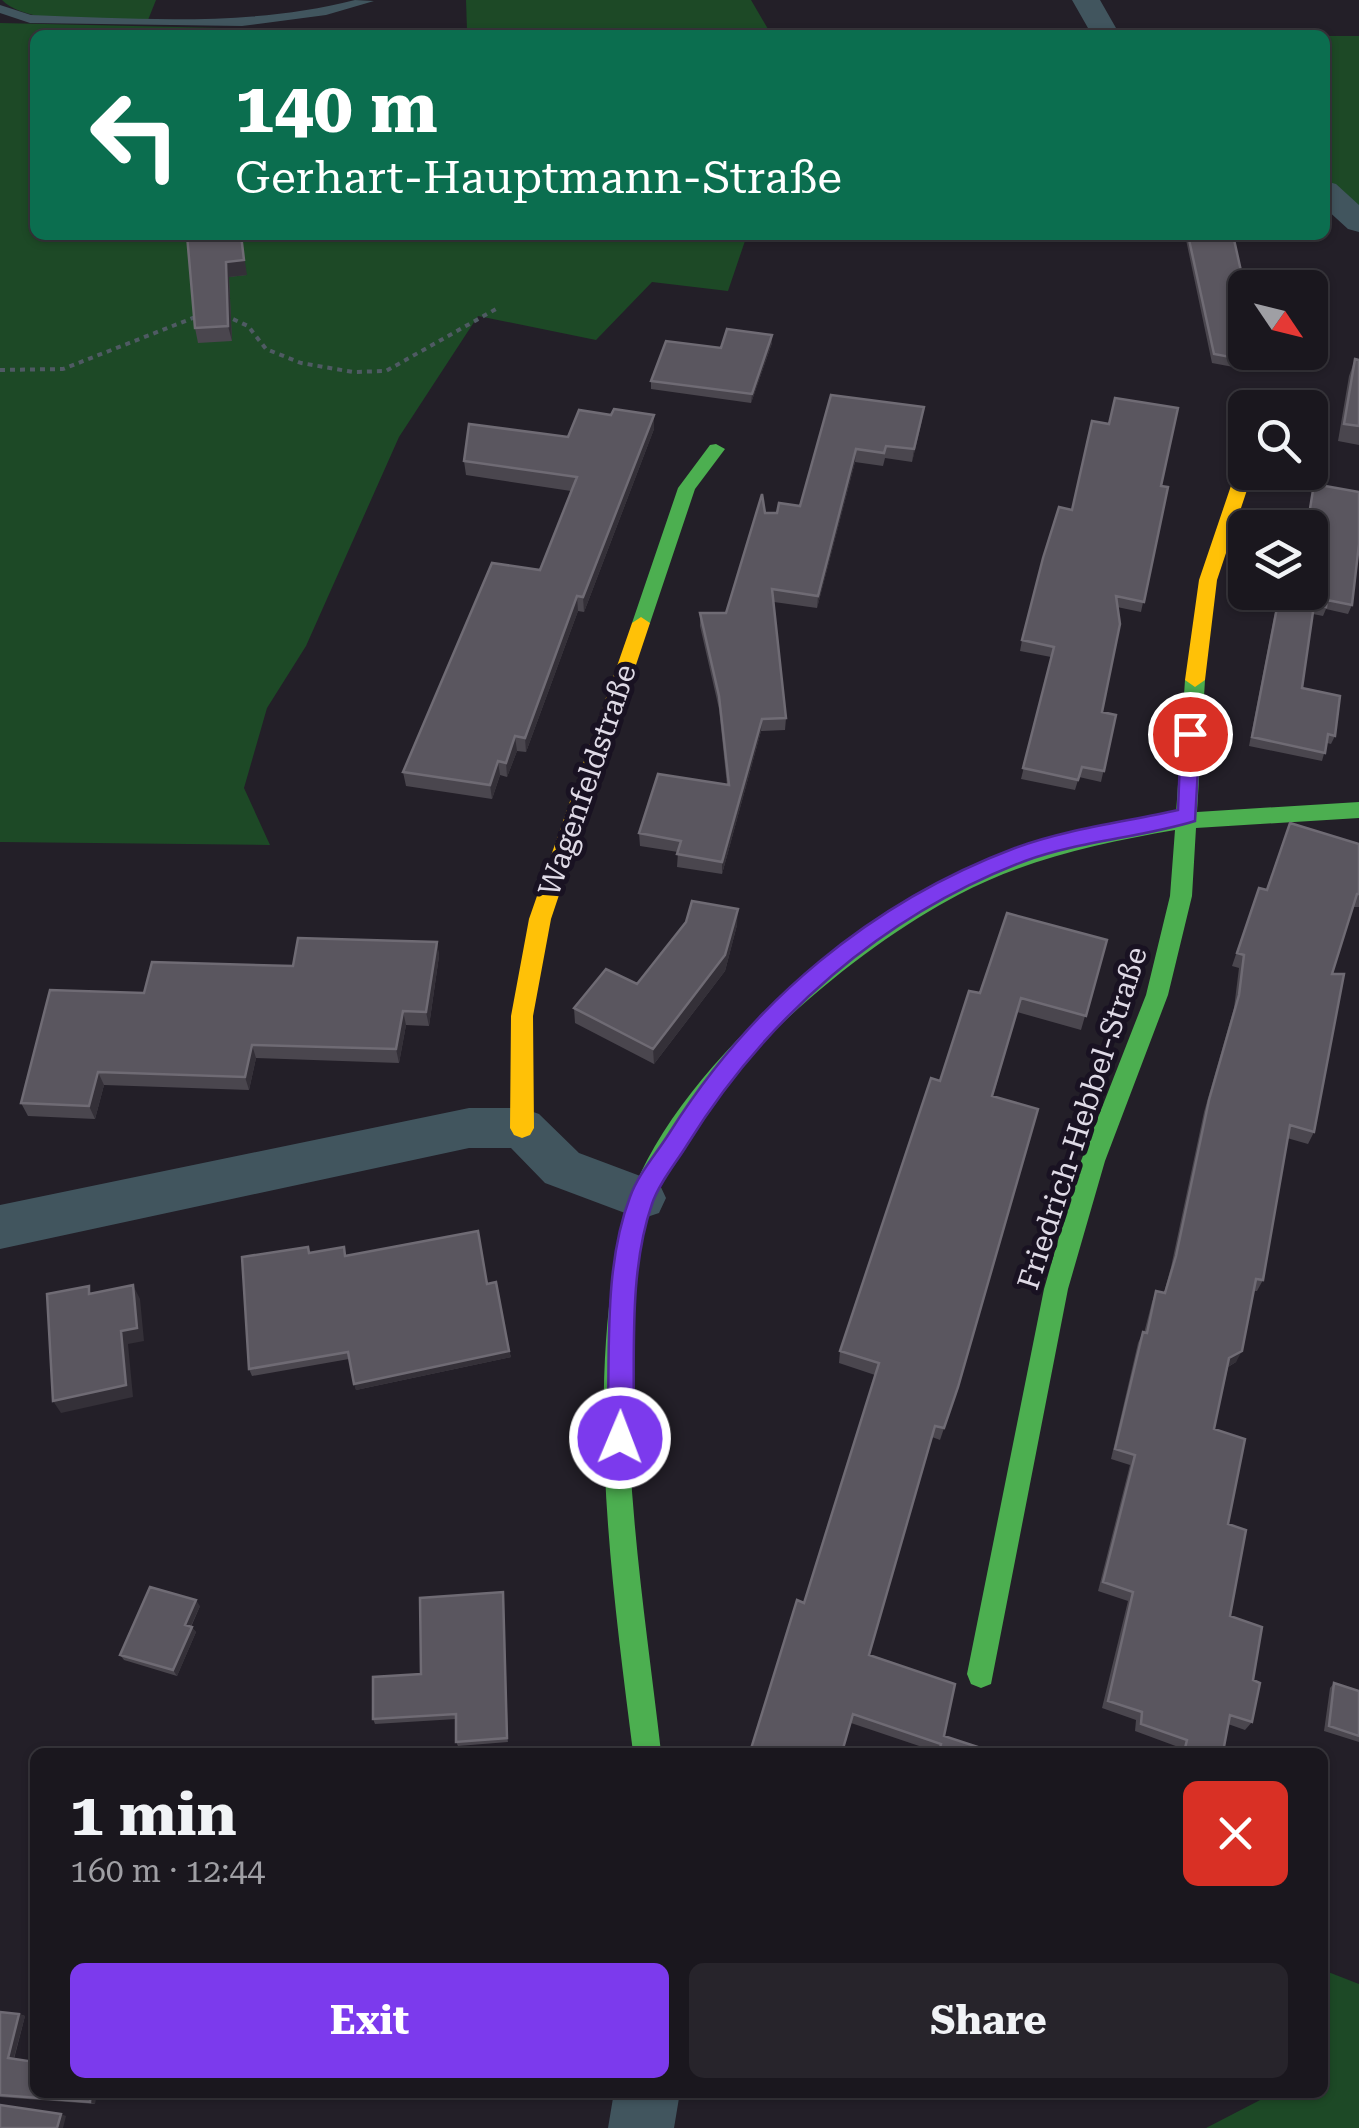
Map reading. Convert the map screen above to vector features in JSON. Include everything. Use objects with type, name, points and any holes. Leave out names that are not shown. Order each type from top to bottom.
[{"type":"street","points":[[1086,0],[1103,30]]},
{"type":"street","points":[[1330,196],[1359,222]]},
{"type":"street","name":"Wagenfeldstraße","points":[[522,1128],[522,1016],[540,919],[687,488],[716,449]]},
{"type":"street","name":"Friedrich-Hebbel-Straße","points":[[981,1674],[1056,1289],[1092,1161],[1157,995],[1180,896],[1197,648],[1208,580],[1239,490]]},
{"type":"street","points":[[647,1748],[623,1541],[620,1438],[628,1254],[641,1198],[708,1091],[768,1019],[852,946],[910,906],[1021,854],[1188,816],[1258,808],[1359,810]]},
{"type":"street","points":[[0,1227],[469,1128],[522,1128],[562,1168],[641,1198]]},
{"type":"street","points":[[641,2128],[646,2098]]},
{"type":"lane","points":[[0,9],[30,19],[260,24],[308,18],[368,1]]},
{"type":"path","points":[[218,312],[248,326],[266,349],[300,363],[386,372],[496,310]]},
{"type":"path","points":[[0,370],[63,369],[202,315]]},
{"type":"green space","points":[[2,0],[156,0],[148,20],[92,20],[31,14]]},
{"type":"green space","points":[[466,0],[751,0],[768,29],[775,30],[467,30]]},
{"type":"green space","points":[[0,23],[275,30],[30,30],[30,240],[745,240],[728,291],[652,282],[596,340],[478,316],[399,437],[306,646],[267,708],[244,788],[270,845],[0,842]]},
{"type":"green space","points":[[1330,36],[1359,36],[1359,210],[1330,184]]},
{"type":"green space","points":[[1328,1972],[1359,1984],[1359,2128],[1206,2128],[1264,2098],[1328,2098]]},
{"type":"building","points":[[187,240],[242,240],[244,260],[226,262],[228,326],[195,328]]},
{"type":"building","points":[[1189,240],[1234,240],[1241,270],[1228,270],[1228,357],[1214,354]]},
{"type":"building","points":[[727,329],[772,335],[752,394],[651,381],[666,341],[721,348]]},
{"type":"building","points":[[1355,359],[1359,360],[1359,426],[1344,424]]},
{"type":"building","points":[[831,395],[924,407],[914,449],[886,446],[884,453],[856,449],[818,596],[772,589],[786,718],[762,719],[722,862],[677,854],[681,841],[639,833],[658,774],[729,785],[719,696],[700,613],[726,613],[762,494],[765,513],[777,513],[779,503],[800,506]]},
{"type":"building","points":[[1115,398],[1178,408],[1161,486],[1168,487],[1144,602],[1116,596],[1120,624],[1102,712],[1116,715],[1104,771],[1082,767],[1078,780],[1023,768],[1054,647],[1022,640],[1059,507],[1072,510],[1092,421],[1109,424]]},
{"type":"building","points":[[614,409],[654,415],[583,597],[577,596],[525,738],[515,736],[506,763],[498,761],[490,785],[403,772],[492,563],[540,570],[577,477],[464,461],[469,424],[568,437],[579,410],[611,415]]},
{"type":"building","points":[[1328,486],[1359,492],[1359,544],[1352,605],[1328,600],[1328,510],[1310,510],[1313,490],[1328,490]]},
{"type":"building","points":[[1277,610],[1313,610],[1302,688],[1340,696],[1335,736],[1328,734],[1325,753],[1252,737]]},
{"type":"building","points":[[1290,823],[1359,844],[1359,894],[1332,974],[1344,974],[1314,1132],[1290,1125],[1263,1280],[1256,1279],[1242,1351],[1229,1358],[1214,1429],[1245,1439],[1228,1524],[1246,1530],[1230,1616],[1262,1627],[1253,1680],[1260,1683],[1252,1722],[1230,1715],[1224,1748],[1185,1748],[1187,1740],[1141,1724],[1142,1712],[1108,1701],[1133,1592],[1103,1582],[1135,1455],[1115,1449],[1143,1332],[1147,1333],[1156,1291],[1165,1293],[1176,1256],[1209,1100],[1239,995],[1244,955],[1237,953],[1259,888],[1267,890]]},
{"type":"building","points":[[692,901],[738,909],[725,955],[653,1049],[574,1008],[606,969],[637,984],[686,922]]},
{"type":"building","points":[[1007,913],[1107,940],[1086,1016],[1021,998],[992,1096],[1038,1109],[958,1387],[944,1428],[935,1426],[869,1655],[955,1684],[944,1736],[981,1748],[940,1748],[941,1744],[853,1714],[843,1748],[751,1748],[797,1600],[804,1603],[879,1363],[840,1351],[931,1078],[940,1081],[969,991],[980,993]]},
{"type":"building","points":[[298,938],[437,942],[426,1012],[403,1011],[396,1049],[252,1045],[245,1077],[98,1072],[89,1106],[21,1103],[50,990],[144,993],[152,962],[293,966]]},
{"type":"building","points":[[478,1231],[487,1284],[496,1282],[509,1351],[354,1384],[348,1352],[249,1369],[242,1257],[308,1247],[309,1253],[344,1247],[345,1256]]},
{"type":"building","points":[[133,1285],[137,1328],[121,1331],[126,1385],[53,1401],[47,1294],[89,1286],[89,1294]]},
{"type":"building","points":[[150,1587],[196,1600],[185,1625],[192,1627],[173,1670],[120,1655]]},
{"type":"building","points":[[503,1592],[507,1738],[456,1742],[456,1714],[373,1719],[373,1677],[421,1674],[420,1598]]},
{"type":"building","points":[[1334,1683],[1359,1691],[1359,1736],[1329,1726]]},
{"type":"building","points":[[0,2012],[19,2014],[8,2058],[30,2061],[30,2097],[0,2095]]},
{"type":"building","points":[[39,2098],[90,2098],[90,2102]]},
{"type":"building","points":[[0,2105],[61,2114],[57,2128],[0,2128]]},
{"type":"traffic: fast","points":[[641,623],[687,488],[716,449]]},
{"type":"traffic: fast","points":[[981,1674],[1056,1289],[1093,1161],[1157,995],[1181,896],[1195,680]]},
{"type":"traffic: fast","points":[[647,1748],[621,1487],[618,1350],[624,1285],[641,1199],[664,1152],[694,1107],[746,1047],[814,981],[883,929],[952,888],[1024,857],[1099,836],[1180,821],[1359,810]]},
{"type":"traffic: slow","points":[[1195,680],[1208,580],[1239,490]]},
{"type":"traffic: slow","points":[[522,1128],[522,1016],[540,919],[641,623]]},
{"type":"route","points":[[620,1438],[628,1254],[641,1198],[708,1091],[768,1019],[811,978],[910,906],[1021,854],[1188,816],[1190,734]]}]
